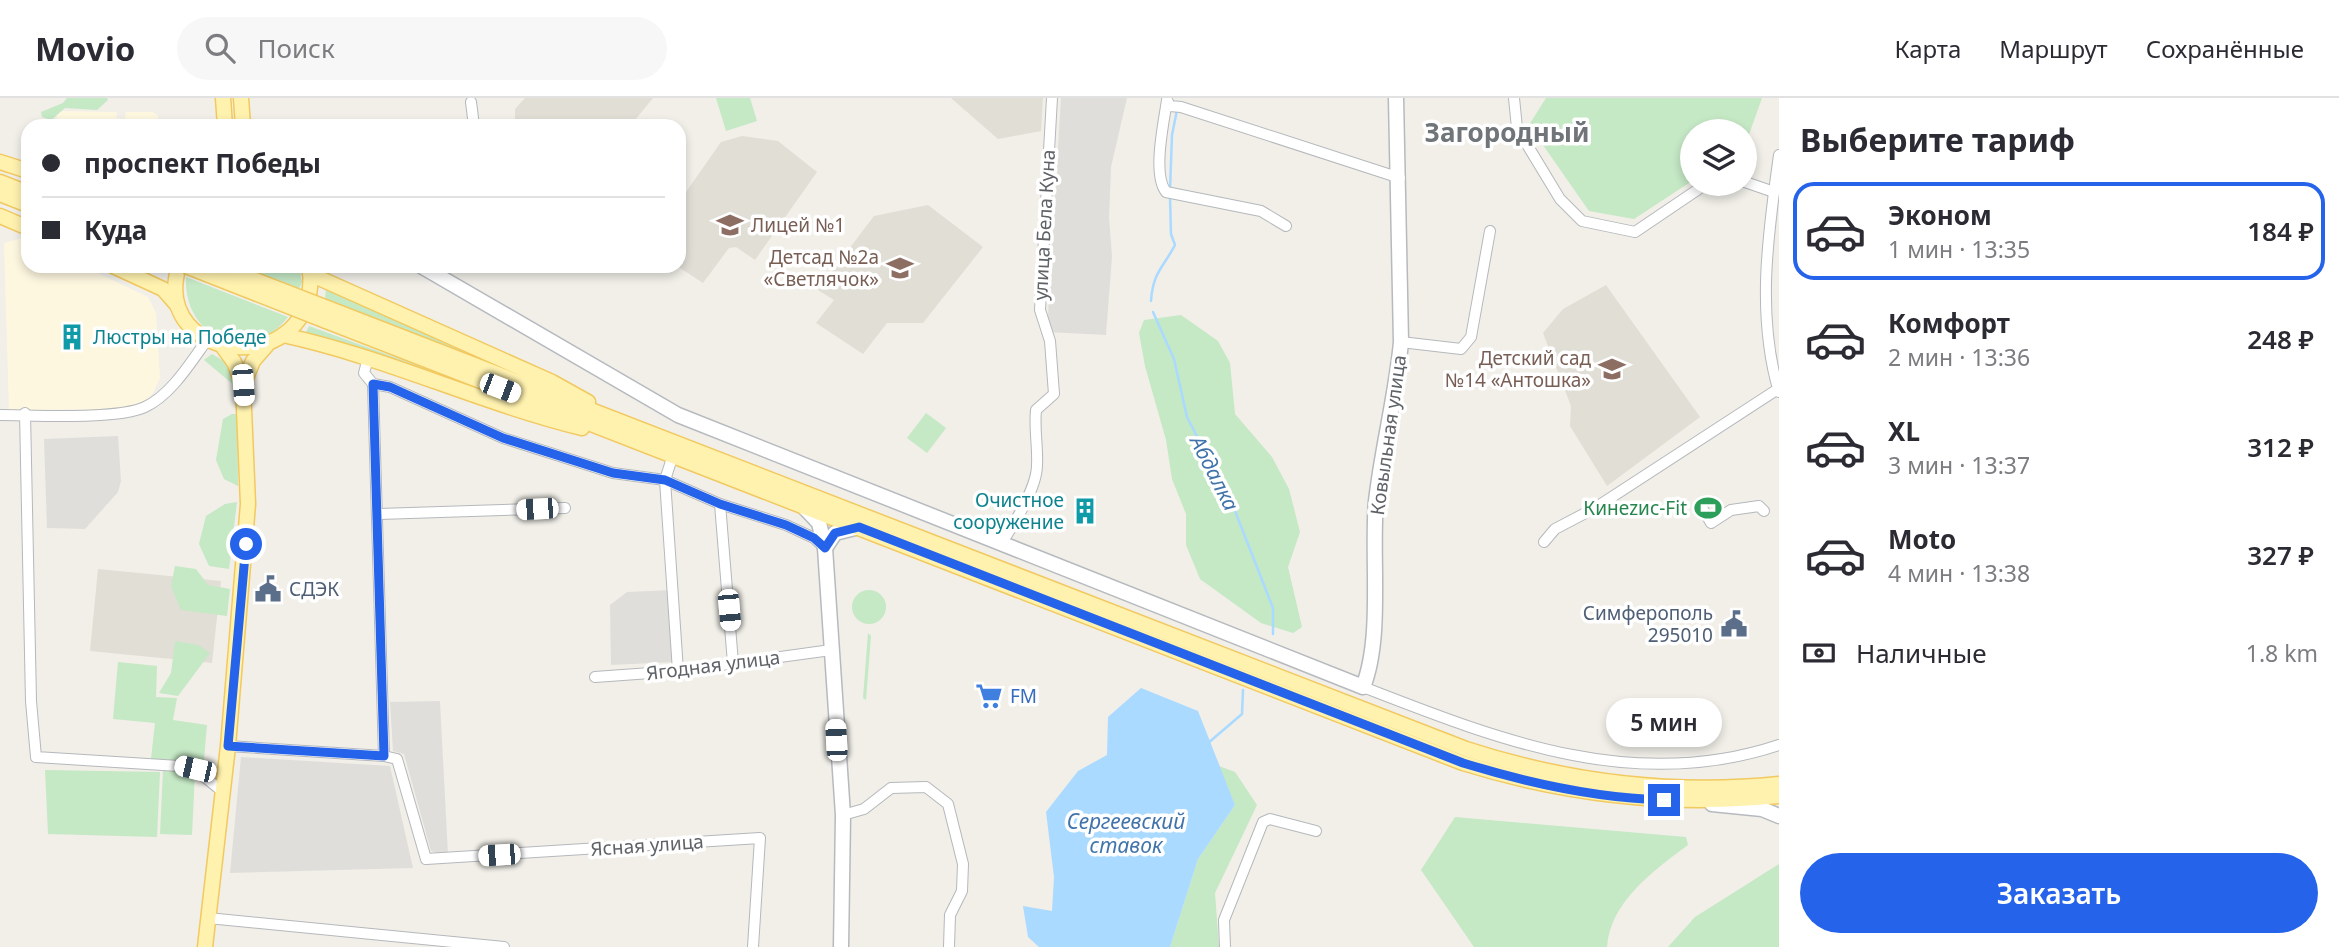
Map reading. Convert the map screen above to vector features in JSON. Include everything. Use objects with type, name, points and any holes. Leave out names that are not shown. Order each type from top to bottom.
[{"type":"main road","points":[[223,98],[224,119]]},
{"type":"main road","points":[[241,98],[242,119]]},
{"type":"main road","points":[[0,162],[21,169]]},
{"type":"main road","points":[[0,182],[21,190]]},
{"type":"main road","points":[[0,194],[21,202]]},
{"type":"main road","points":[[0,216],[21,225]]},
{"type":"main road","points":[[128,273],[163,289],[191,327],[207,340],[223,347],[248,349],[267,345]]},
{"type":"main road","points":[[178,273],[175,286],[179,308]]},
{"type":"main road","points":[[206,273],[328,315],[645,433],[1454,745],[1522,767],[1572,778],[1637,786],[1708,788],[1779,784]]},
{"type":"main road","points":[[235,273],[328,315],[626,438],[1463,763],[1539,784],[1608,796],[1690,801],[1779,796]]},
{"type":"main road","points":[[243,385],[253,360],[267,345],[283,335],[305,306],[310,273]]},
{"type":"main road","points":[[316,273],[552,382],[645,433]]},
{"type":"main road","points":[[283,335],[368,358],[536,416],[626,438]]},
{"type":"main road","points":[[205,947],[228,746],[248,504],[243,385],[234,362],[223,347]]},
{"type":"street","name":"улица Бела Куна","points":[[1001,544],[1019,514],[1038,466],[1033,432],[1036,410],[1054,394],[1050,341],[1040,310],[1052,98]]},
{"type":"street","name":"Ковыльная улица","points":[[1363,687],[1371,661],[1376,500],[1398,382],[1401,342],[1400,178],[1396,98]]},
{"type":"street","points":[[1514,98],[1517,128],[1560,199],[1582,221],[1635,232],[1688,196]]},
{"type":"street","points":[[1286,226],[1261,211],[1170,193],[1163,187],[1160,157],[1167,100],[1176,107],[1400,178]]},
{"type":"street","points":[[471,102],[473,119]]},
{"type":"street","points":[[1544,542],[1555,529],[1595,508],[1778,391],[1767,342],[1766,277],[1779,155]]},
{"type":"street","points":[[1757,186],[1774,192]]},
{"type":"street","points":[[1401,342],[1449,350],[1461,349],[1472,337],[1489,231]]},
{"type":"street","points":[[433,273],[678,415],[1499,739],[1584,759],[1626,762],[1695,761],[1777,745]]},
{"type":"street","points":[[0,415],[107,413],[144,408],[166,392],[207,340]]},
{"type":"street","points":[[228,746],[384,756],[379,514],[373,384],[364,373],[368,358]]},
{"type":"street","points":[[373,384],[390,387],[503,438],[613,473],[665,480],[720,504],[786,525],[814,538],[825,548]]},
{"type":"street","points":[[25,414],[30,677],[36,757],[195,769],[223,792]]},
{"type":"street","points":[[673,455],[665,480],[678,671]]},
{"type":"street","points":[[720,504],[733,663]]},
{"type":"street","points":[[801,504],[818,523],[825,548],[843,815],[841,947]]},
{"type":"street","points":[[1701,506],[1711,523],[1731,510],[1759,506],[1764,511]]},
{"type":"street","points":[[379,514],[565,508]]},
{"type":"street","points":[[825,548],[835,533],[859,527]]},
{"type":"street","name":"Ягодная улица","points":[[596,677],[678,671],[831,650]]},
{"type":"street","name":"Ясная улица","points":[[384,756],[397,759],[426,859],[760,838],[753,947]]},
{"type":"street","points":[[843,815],[864,809],[891,788],[926,787],[948,804],[963,871],[962,891],[950,915],[949,947]]},
{"type":"street","points":[[1690,801],[1762,809],[1779,816]]},
{"type":"street","points":[[1224,947],[1224,920],[1263,822],[1270,819],[1316,831]]},
{"type":"street","points":[[208,918],[504,947]]},
{"type":"shaded area","points":[[525,98],[653,98],[636,119],[515,119],[515,109]]},
{"type":"shaded area","points":[[951,98],[1043,98],[1041,131],[998,139]]},
{"type":"shaded area","points":[[1061,98],[1127,98],[1111,167],[1109,218],[1112,256],[1106,335],[1047,332]]},
{"type":"shaded area","points":[[58,111],[117,112],[116,118],[125,119],[56,119]]},
{"type":"shaded area","points":[[126,112],[153,112],[158,119],[125,119]]},
{"type":"shaded area","name":"Лицей №1","points":[[742,136],[778,141],[817,172],[755,260],[736,247],[729,248],[703,283],[686,272],[686,192],[721,142]]},
{"type":"shaded area","name":"Детсад №2а «Светлячок»","points":[[928,205],[983,247],[923,323],[887,323],[863,354],[816,323],[834,300],[818,290],[874,216]]},
{"type":"shaded area","points":[[21,238],[21,273],[98,273],[148,297],[156,313],[160,378],[153,393],[141,405],[126,409],[9,410],[4,243]]},
{"type":"shaded area","name":"Детский сад №14 «Антошка»","points":[[1606,285],[1700,417],[1607,486],[1570,426],[1571,406],[1543,333],[1563,309]]},
{"type":"shaded area","points":[[118,436],[121,481],[118,492],[85,529],[47,528],[44,439]]},
{"type":"shaded area","points":[[98,569],[221,581],[212,663],[90,651]]},
{"type":"shaded area","points":[[673,590],[674,662],[611,665],[610,605],[627,592]]},
{"type":"shaded area","points":[[440,701],[448,855],[431,851],[404,754],[393,751],[390,702]]},
{"type":"shaded area","points":[[241,757],[390,766],[413,868],[230,873]]},
{"type":"green space","points":[[67,98],[108,100],[97,110],[65,108],[52,119],[42,117],[41,112],[63,103]]},
{"type":"green space","points":[[716,98],[750,98],[757,121],[726,131]]},
{"type":"green space","points":[[1546,98],[1762,98],[1754,119],[1680,119],[1680,189],[1634,219],[1589,211],[1529,125]]},
{"type":"green space","points":[[249,273],[300,273],[302,282],[298,292]]},
{"type":"green space","points":[[186,277],[288,317],[273,332],[256,340],[238,342],[222,339],[207,330],[195,316],[188,299]]},
{"type":"green space","points":[[326,287],[548,388],[325,302]]},
{"type":"green space","points":[[1181,315],[1218,341],[1230,363],[1235,414],[1272,457],[1289,489],[1300,532],[1288,567],[1302,627],[1293,633],[1261,623],[1200,579],[1186,545],[1186,514],[1172,479],[1166,440],[1145,366],[1139,333],[1144,320]]},
{"type":"green space","points":[[309,326],[526,405],[304,336]]},
{"type":"green space","points":[[212,354],[229,364],[238,379],[235,386],[204,360]]},
{"type":"green space","points":[[926,413],[946,428],[927,453],[907,438]]},
{"type":"green space","points":[[237,414],[238,486],[224,479],[216,460],[223,419]]},
{"type":"green space","points":[[237,502],[229,569],[209,566],[199,544],[206,516],[225,504]]},
{"type":"green space","points":[[175,566],[196,569],[208,585],[230,589],[227,616],[181,610],[171,586]]},
{"type":"green space","points":[[869,590],[881,595],[886,607],[881,619],[869,624],[857,619],[852,607],[857,595]]},
{"type":"green space","points":[[868,633],[871,636],[866,700],[863,698]]},
{"type":"green space","points":[[175,641],[198,645],[210,653],[178,696],[159,693],[171,673]]},
{"type":"green space","points":[[118,662],[157,666],[156,697],[177,698],[173,720],[207,725],[203,770],[188,761],[151,759],[155,723],[113,719]]},
{"type":"green space","points":[[1219,766],[1235,772],[1257,805],[1215,893],[1219,947],[1170,947],[1198,859],[1235,805]]},
{"type":"green space","points":[[45,770],[160,772],[157,837],[48,834]]},
{"type":"green space","points":[[163,770],[195,771],[192,835],[160,834]]},
{"type":"green space","points":[[1455,817],[1686,837],[1688,845],[1636,888],[1616,916],[1607,947],[1474,947],[1421,870]]},
{"type":"green space","points":[[1779,864],[1779,947],[1668,947],[1695,917]]},
{"type":"water","name":"Сергеевский ставок","points":[[1141,688],[1198,711],[1235,805],[1198,859],[1170,947],[1039,947],[1028,937],[1023,906],[1052,911],[1054,877],[1046,812],[1078,771],[1107,755],[1108,717]]},
{"type":"waterway","name":"Абдалка","points":[[1170,190],[1172,135],[1177,110]]},
{"type":"waterway","name":"Абдалка","points":[[1151,301],[1156,277],[1175,245],[1171,234],[1170,197]]},
{"type":"waterway","name":"Абдалка","points":[[1153,312],[1174,359],[1187,417],[1235,511],[1273,608],[1273,634]]},
{"type":"waterway","name":"Абдалка","points":[[1207,744],[1242,714],[1243,690]]},
{"type":"place","name":"Лицей №1","points":[[730,225]]},
{"type":"place","name":"Детсад №2а «Светлячок»","points":[[900,268]]},
{"type":"place","name":"Люстры на Победе","points":[[72,337]]},
{"type":"place","name":"Детский сад №14 «Антошка»","points":[[1612,369]]},
{"type":"place","name":"Кинеzис-Fit","points":[[1708,508]]},
{"type":"place","name":"Очистное сооружение","points":[[1085,511]]},
{"type":"place","name":"СДЭК","points":[[268,589]]},
{"type":"place","name":"Симферополь 295010","points":[[1734,624]]},
{"type":"place","name":"FM","points":[[989,696]]},
{"type":"district","name":"Загородный","points":[[1507,132]]},
{"type":"route","points":[[246,544],[228,746],[384,756],[379,514],[373,384],[390,387],[503,438],[613,473],[665,480],[720,504],[786,525],[814,538],[825,548],[835,533],[859,527],[1463,763],[1539,784],[1608,796],[1664,800]]}]
